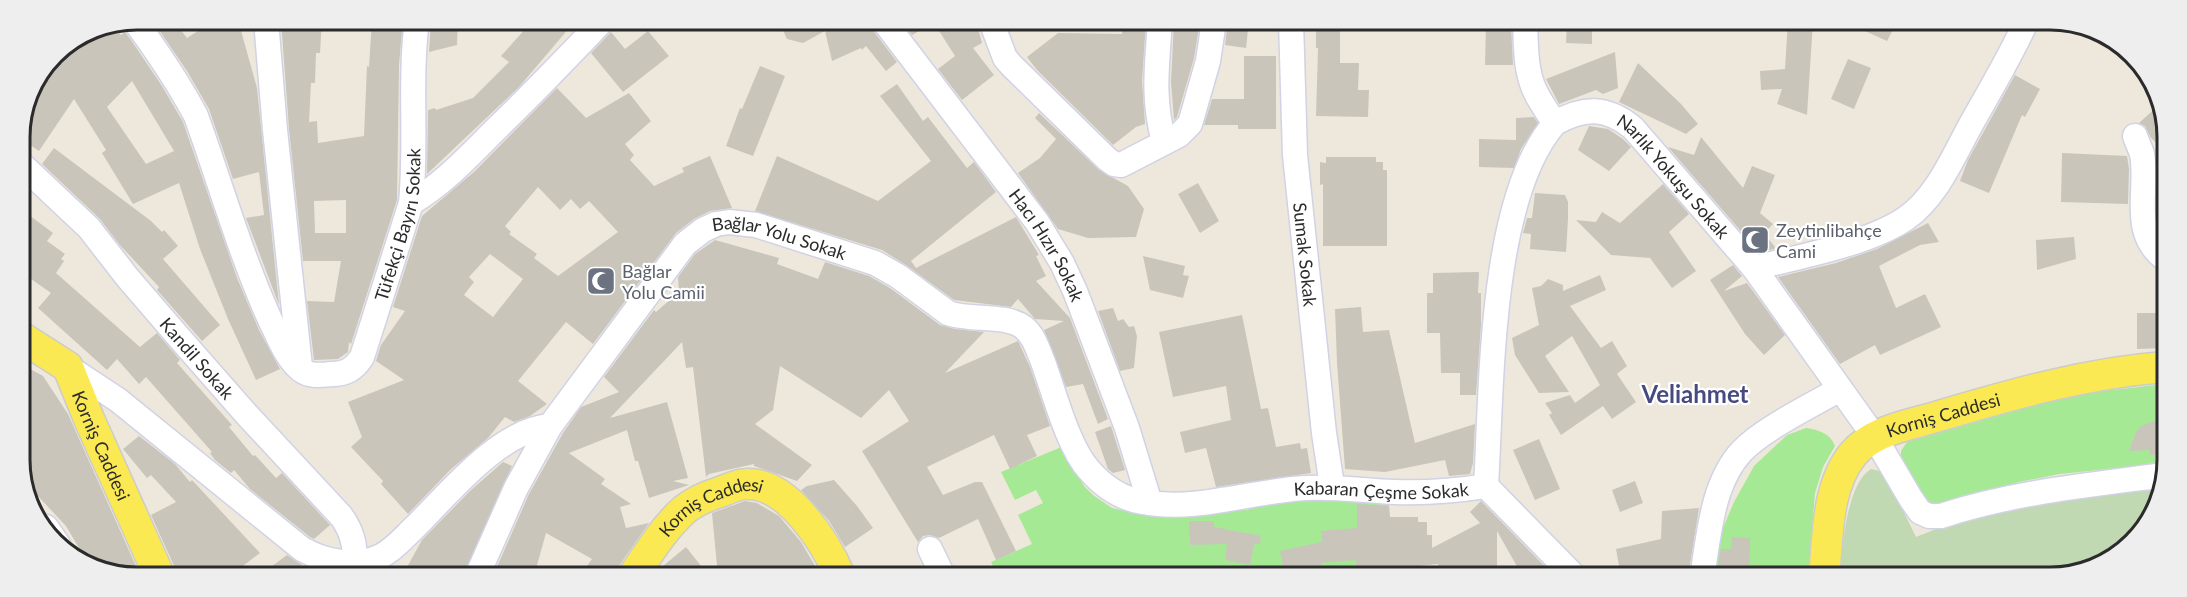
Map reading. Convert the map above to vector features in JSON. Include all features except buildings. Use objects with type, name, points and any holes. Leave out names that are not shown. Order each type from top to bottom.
[{"type":"main road","points":[[30,343],[68,367]]},
{"type":"main road","name":"Korniş Caddesi","points":[[68,367],[155,567]]},
{"type":"main road","name":"Korniş Caddesi","points":[[1825,567],[1830,519],[1838,485],[1853,454],[1874,436],[2007,395],[2081,378],[2157,368]]},
{"type":"main road","name":"Korniş Caddesi","points":[[639,567],[668,527],[684,510],[702,498],[746,484],[760,485],[793,506],[823,542],[836,567]]},
{"type":"street","points":[[142,30],[161,55],[196,116],[263,302],[286,352],[300,369]]},
{"type":"street","points":[[267,30],[300,369]]},
{"type":"street","name":"Tüfekçi Bayırı Sokak","points":[[300,369],[314,375],[340,374],[352,369],[358,364],[368,340],[411,202],[413,71],[416,30]]},
{"type":"street","points":[[411,202],[427,193],[460,165],[594,30]]},
{"type":"street","name":"Hacı Hızır Sokak","points":[[891,30],[1037,222],[1062,263],[1075,291],[1127,428],[1150,503]]},
{"type":"street","points":[[994,30],[1005,58],[1107,159],[1114,164],[1121,165],[1179,135],[1190,124],[1208,61],[1213,30]]},
{"type":"street","points":[[1159,30],[1156,60],[1156,105],[1164,142]]},
{"type":"street","name":"Sumak Sokak","points":[[1291,30],[1295,155],[1324,433],[1332,486]]},
{"type":"street","points":[[1486,486],[1497,316],[1510,225],[1528,166],[1544,136],[1554,123],[1531,81],[1525,30]]},
{"type":"street","points":[[1754,268],[1870,236],[1906,219],[1919,208],[1944,172],[2022,30]]},
{"type":"street","name":"Narlık Yokuşu Sokak","points":[[1554,123],[1574,113],[1589,111],[1604,112],[1619,117],[1633,128],[1754,268],[1874,436],[1920,512],[1929,516],[1941,516],[1966,508],[2050,490],[2156,476]]},
{"type":"street","points":[[2135,136],[2142,154],[2142,194],[2147,239],[2157,252]]},
{"type":"street","name":"Kandil Sokak","points":[[30,172],[89,228],[127,277],[183,342],[341,516],[348,525],[354,543],[355,562]]},
{"type":"street","name":"Bağlar Yolu Sokak","points":[[481,567],[516,488],[550,426],[685,244],[703,230],[716,224],[742,222],[831,248],[874,263],[898,276],[948,313],[957,317],[1004,321],[1023,327],[1035,343],[1074,447],[1086,468],[1109,488],[1127,497],[1150,503]]},
{"type":"street","points":[[68,367],[118,400],[302,549],[314,556],[329,560],[355,562],[376,558],[390,550],[482,462],[506,443],[532,428],[550,426]]},
{"type":"street","points":[[1704,567],[1717,498],[1732,464],[1743,450],[1760,437],[1840,389]]},
{"type":"street","name":"Kabaran Çeşme Sokak","points":[[1150,503],[1202,503],[1276,490],[1332,486],[1415,492],[1445,492],[1486,486],[1565,567]]},
{"type":"street","points":[[930,549],[939,567]]},
{"type":"green space","points":[[2157,385],[2157,464],[2060,474],[2019,482],[1943,507],[1932,508],[1901,464],[1901,451],[1907,442],[2050,401],[2094,392]]},
{"type":"green space","points":[[1806,428],[1815,430],[1824,433],[1835,446],[1823,467],[1815,493],[1809,567],[1716,567],[1722,530],[1734,502],[1754,466],[1787,435]]},
{"type":"green space","points":[[1064,446],[1084,486],[1112,508],[1170,517],[1207,508],[1247,510],[1265,502],[1293,497],[1389,502],[1390,567],[994,567],[991,562],[1032,544],[1018,515],[1043,503],[1036,490],[1015,500],[1001,472]]},
{"type":"green space","points":[[1871,469],[1880,471],[1887,478],[1916,537],[1971,515],[2049,501],[2153,488],[2143,513],[2135,525],[2115,545],[2091,559],[2071,565],[2057,567],[1841,567],[1847,518],[1856,488]]},
{"type":"place","name":"Zeytinlibahçe Cami","points":[[1755,240]]},
{"type":"place","name":"Bağlar Yolu Camii","points":[[601,281]]},
{"type":"district","name":"Veliahmet","points":[[1695,393]]}]
